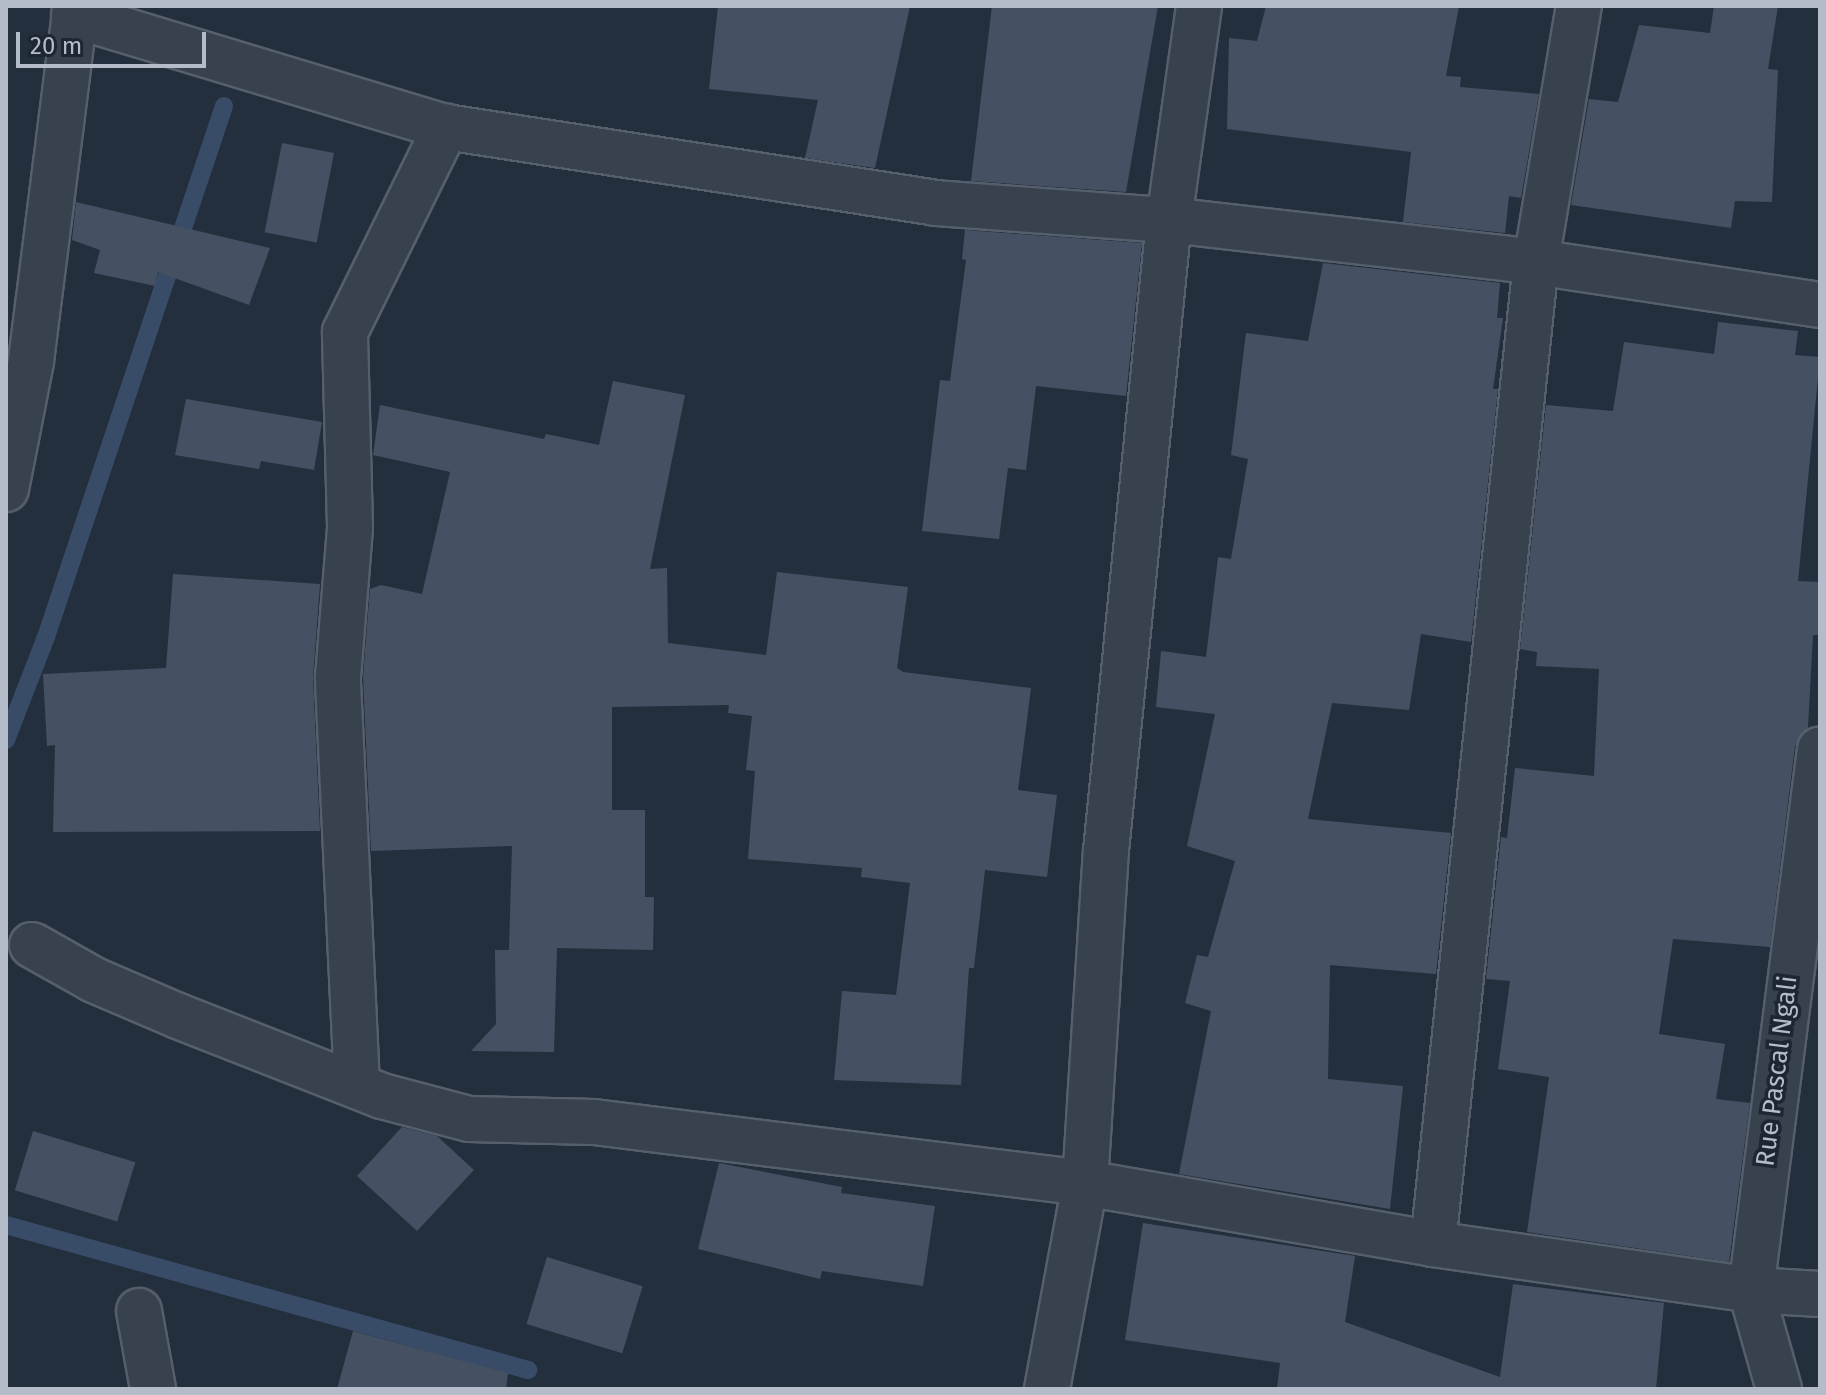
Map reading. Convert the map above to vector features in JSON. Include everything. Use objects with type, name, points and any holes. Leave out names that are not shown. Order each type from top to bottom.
[{"type":"street","points":[[1047,1389],[1085,1183],[1106,851],[1169,220],[1199,6]]},
{"type":"street","points":[[1433,1244],[1536,262],[1579,6]]},
{"type":"street","points":[[6,489],[31,361],[75,10],[446,127],[935,203],[1169,220],[1536,262],[1820,305]]},
{"type":"street","points":[[357,1085],[338,677],[350,527],[345,332],[446,127]]},
{"type":"street","name":"Rue Pascal Ngali","points":[[1779,1389],[1751,1290],[1820,749]]},
{"type":"street","points":[[32,945],[94,980],[357,1085],[469,1119],[594,1122],[1085,1183],[1433,1244],[1751,1290],[1820,1294]]},
{"type":"street","points":[[139,1311],[153,1389]]},
{"type":"building","points":[[718,6],[910,6],[875,168],[805,158],[818,100],[709,89]]},
{"type":"building","points":[[992,6],[1158,6],[1126,192],[971,181]]},
{"type":"building","points":[[1266,6],[1459,6],[1446,76],[1461,77],[1460,87],[1539,94],[1521,198],[1509,196],[1505,233],[1403,222],[1411,152],[1227,129],[1229,38],[1257,41]]},
{"type":"building","points":[[1714,6],[1778,6],[1768,69],[1778,70],[1772,202],[1735,201],[1731,228],[1571,205],[1589,99],[1618,102],[1639,25],[1710,33]]},
{"type":"building","points":[[282,143],[334,153],[317,242],[265,232]]},
{"type":"building","points":[[76,202],[270,248],[249,305],[158,272],[155,286],[94,273],[100,250],[72,240]]},
{"type":"building","points":[[965,230],[1142,243],[1126,396],[1036,386],[1026,470],[1008,468],[999,539],[922,531],[940,380],[950,381],[966,260],[962,259]]},
{"type":"building","points":[[1323,263],[1500,283],[1497,318],[1503,318],[1493,389],[1498,389],[1471,642],[1421,634],[1409,710],[1332,703],[1308,819],[1451,833],[1436,974],[1330,965],[1328,1079],[1403,1086],[1390,1209],[1179,1174],[1211,1011],[1185,1003],[1197,955],[1208,957],[1235,861],[1187,846],[1215,714],[1156,707],[1161,651],[1206,657],[1218,557],[1231,559],[1248,459],[1231,455],[1246,333],[1308,341]]},
{"type":"building","points":[[1718,322],[1798,331],[1795,355],[1820,357],[1798,581],[1820,582],[1820,635],[1813,635],[1808,727],[1795,746],[1770,947],[1673,939],[1659,1034],[1725,1044],[1716,1099],[1750,1103],[1729,1262],[1527,1232],[1549,1077],[1498,1069],[1510,981],[1486,979],[1501,837],[1507,838],[1515,768],[1594,776],[1599,669],[1536,666],[1537,652],[1520,649],[1546,405],[1613,411],[1624,342],[1714,354]]},
{"type":"building","points":[[613,381],[685,395],[650,569],[667,568],[668,643],[766,655],[777,572],[908,587],[897,668],[903,672],[1031,688],[1018,790],[1057,795],[1047,877],[985,870],[974,968],[969,968],[961,1085],[834,1080],[842,991],[896,995],[910,883],[861,877],[862,868],[748,859],[755,771],[746,770],[752,716],[728,713],[729,705],[612,707],[612,810],[645,810],[645,897],[654,897],[653,950],[557,948],[554,1052],[471,1051],[496,1024],[495,950],[509,950],[512,846],[371,851],[363,677],[370,589],[381,585],[422,594],[450,472],[373,455],[380,405],[544,439],[546,434],[599,445]]},
{"type":"building","points":[[186,399],[322,422],[314,470],[261,461],[259,469],[175,455]]},
{"type":"building","points":[[173,574],[320,584],[313,678],[320,831],[53,832],[55,745],[47,746],[43,674],[166,668]]},
{"type":"building","points":[[402,1127],[437,1136],[474,1170],[417,1231],[357,1176]]},
{"type":"building","points":[[33,1131],[135,1162],[117,1222],[15,1190]]},
{"type":"building","points":[[719,1163],[842,1187],[841,1193],[935,1206],[923,1286],[822,1271],[820,1279],[698,1249]]},
{"type":"building","points":[[1143,1223],[1355,1256],[1345,1322],[1500,1377],[1513,1284],[1664,1303],[1656,1389],[1277,1389],[1280,1363],[1125,1340]]},
{"type":"building","points":[[547,1257],[643,1286],[622,1353],[527,1324]]},
{"type":"building","points":[[353,1331],[508,1373],[506,1389],[337,1389]]},
{"type":"waterway","points":[[6,740],[46,637],[224,106]]},
{"type":"waterway","points":[[6,1225],[528,1370]]}]
